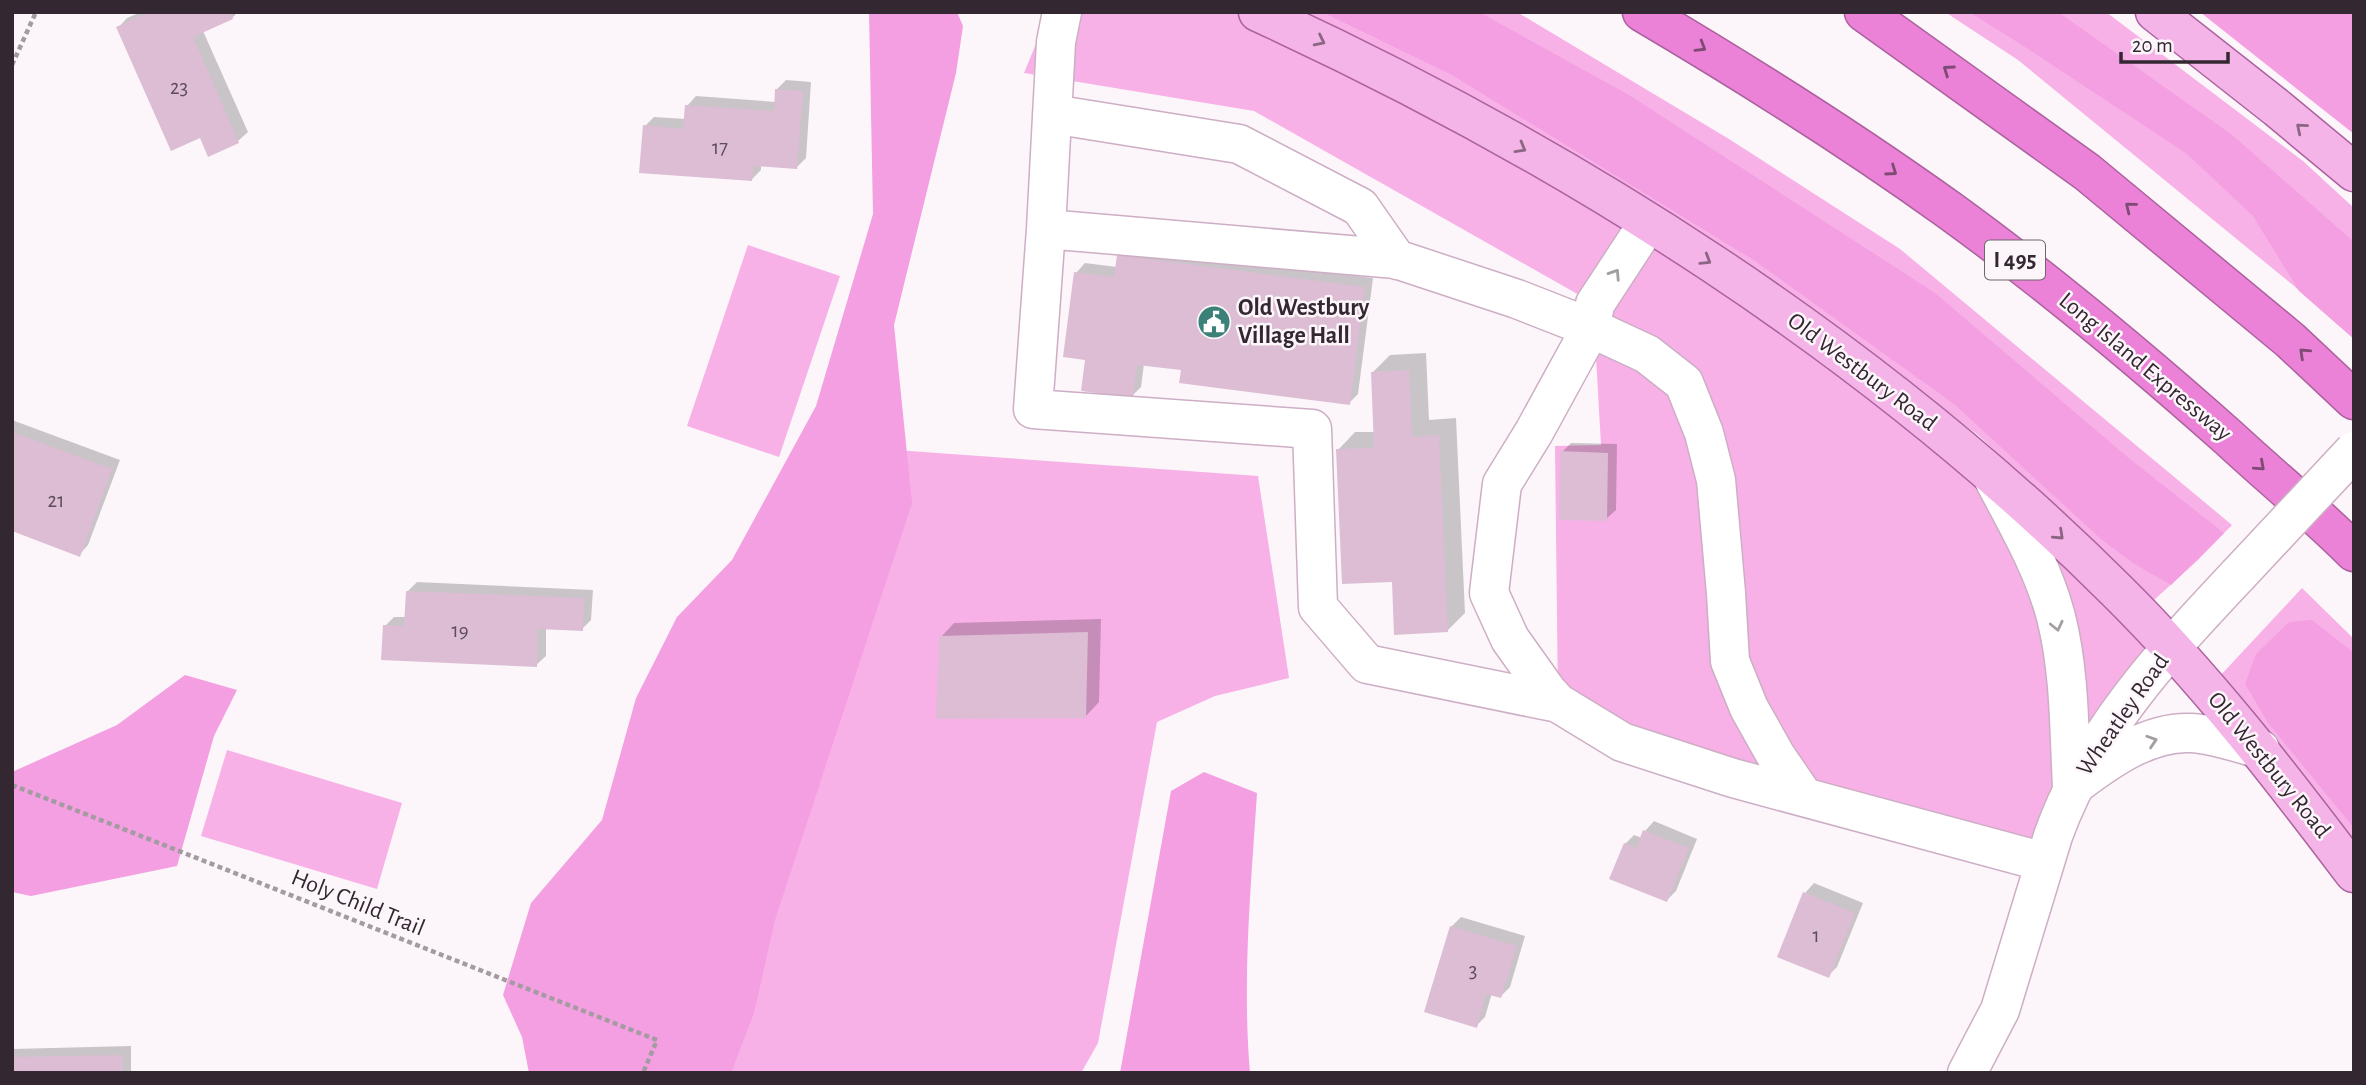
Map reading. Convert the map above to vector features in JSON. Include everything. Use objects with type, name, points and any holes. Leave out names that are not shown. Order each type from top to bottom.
[{"type":"highway","name":"Long Island Expressway","points":[[1642,12],[1734,66],[1950,211],[2054,290],[2153,371],[2354,552]]},
{"type":"highway","points":[[1864,12],[2087,172],[2290,340],[2354,400]]},
{"type":"main road","name":"Old Westbury Road","points":[[1258,12],[1472,120],[1648,223],[1790,317],[1882,385],[1991,474],[2118,592],[2171,647],[2260,749],[2354,873]]},
{"type":"main road","points":[[2155,12],[2354,172]]},
{"type":"street","points":[[1062,12],[1056,42],[1033,409],[1312,429],[1318,607],[1367,664],[1558,703],[1622,742],[1804,797],[2044,862]]},
{"type":"street","points":[[1052,114],[1240,144],[1360,207],[1397,260]]},
{"type":"street","points":[[1558,703],[1510,639],[1489,593],[1502,484],[1534,432],[1591,327],[1595,304],[1648,223]]},
{"type":"street","points":[[1046,229],[1397,260],[1517,299],[1591,327],[1647,354],[1684,383],[1704,433],[1716,480],[1730,662],[1749,708],[1776,756],[1804,797]]},
{"type":"street","name":"Wheatley Road","points":[[1968,1073],[2000,1010],[2044,862],[2072,788],[2085,762],[2116,716],[2171,647],[2354,451]]},
{"type":"street","points":[[1991,474],[2037,563],[2055,615],[2066,673],[2072,788]]},
{"type":"street","points":[[2072,788],[2140,744],[2179,734],[2208,736],[2260,749]]},
{"type":"path","points":[[12,65],[36,12]]},
{"type":"path","name":"Holy Child Trail","points":[[12,785],[657,1040],[643,1073]]},
{"type":"shaded area","points":[[869,12],[957,12],[963,26],[956,73],[894,325],[912,503],[775,920],[754,1013],[731,1073],[529,1073],[522,1037],[503,995],[531,903],[602,820],[636,698],[677,617],[732,560],[816,406],[873,214]]},
{"type":"shaded area","points":[[1049,12],[1258,12],[1715,266],[2171,647],[2044,862],[1558,703],[1555,446],[1601,445],[1595,304],[1254,111],[1024,73]]},
{"type":"shaded area","points":[[1289,12],[1517,12],[1729,139],[1900,249],[2232,525],[2154,600],[1978,435],[1716,244]]},
{"type":"shaded area","points":[[1322,12],[1479,12],[1629,95],[1935,293],[2131,460],[2224,533],[2171,585],[2133,563],[2102,540],[1954,404],[1755,261],[1452,75]]},
{"type":"shaded area","points":[[1945,12],[2106,12],[2303,161],[2354,208],[2354,339],[2294,286],[2018,60]]},
{"type":"shaded area","points":[[1969,12],[2058,12],[2231,134],[2354,242],[2354,339],[2299,291],[2253,216],[2187,154]]},
{"type":"shaded area","points":[[2200,12],[2354,12],[2354,134]]},
{"type":"shaded area","points":[[748,245],[840,276],[779,457],[687,426]]},
{"type":"shaded area","points":[[867,448],[1258,476],[1289,678],[1215,696],[1157,722],[1098,1043],[1081,1073],[659,1073]]},
{"type":"shaded area","points":[[2302,588],[2354,639],[2354,852],[2219,677]]},
{"type":"shaded area","points":[[2312,620],[2354,653],[2354,828],[2268,723],[2245,684],[2256,654],[2289,622]]},
{"type":"shaded area","points":[[185,675],[237,690],[214,736],[177,866],[31,896],[12,892],[12,772],[117,725]]},
{"type":"shaded area","points":[[227,750],[402,803],[377,889],[201,836]]},
{"type":"shaded area","points":[[1204,772],[1257,793],[1247,968],[1250,1073],[1120,1073],[1171,791]]},
{"type":"building","points":[[150,12],[230,12],[233,19],[193,37],[239,143],[208,157],[200,138],[171,151],[116,27]]},
{"type":"building","points":[[775,89],[803,91],[797,169],[754,166],[752,181],[639,173],[643,125],[683,129],[685,105],[774,111]]},
{"type":"building","name":"Old Westbury Village Hall","points":[[1117,255],[1365,287],[1350,405],[1179,383],[1181,370],[1137,365],[1133,398],[1081,391],[1085,360],[1063,357],[1074,272],[1114,277]]},
{"type":"building","points":[[1409,370],[1412,437],[1439,435],[1448,632],[1394,635],[1392,582],[1342,584],[1336,449],[1374,448],[1371,372]]},
{"type":"building","points":[[12,432],[112,469],[80,557],[12,531]]},
{"type":"building","points":[[1560,451],[1608,453],[1607,521],[1559,520]]},
{"type":"building","points":[[406,591],[584,598],[583,631],[538,629],[537,667],[381,660],[383,625],[404,626]]},
{"type":"building","points":[[1088,632],[1086,718],[936,719],[939,636]]},
{"type":"building","points":[[1643,830],[1689,848],[1667,902],[1609,879],[1624,843],[1636,848]]},
{"type":"building","points":[[1803,892],[1855,913],[1829,978],[1777,957]]},
{"type":"building","points":[[1450,926],[1517,946],[1501,998],[1486,994],[1477,1028],[1424,1012]]},
{"type":"building","points":[[122,1055],[123,1073],[12,1073],[12,1057]]},
{"type":"place","name":"Old Westbury Village Hall","points":[[1214,322]]}]
